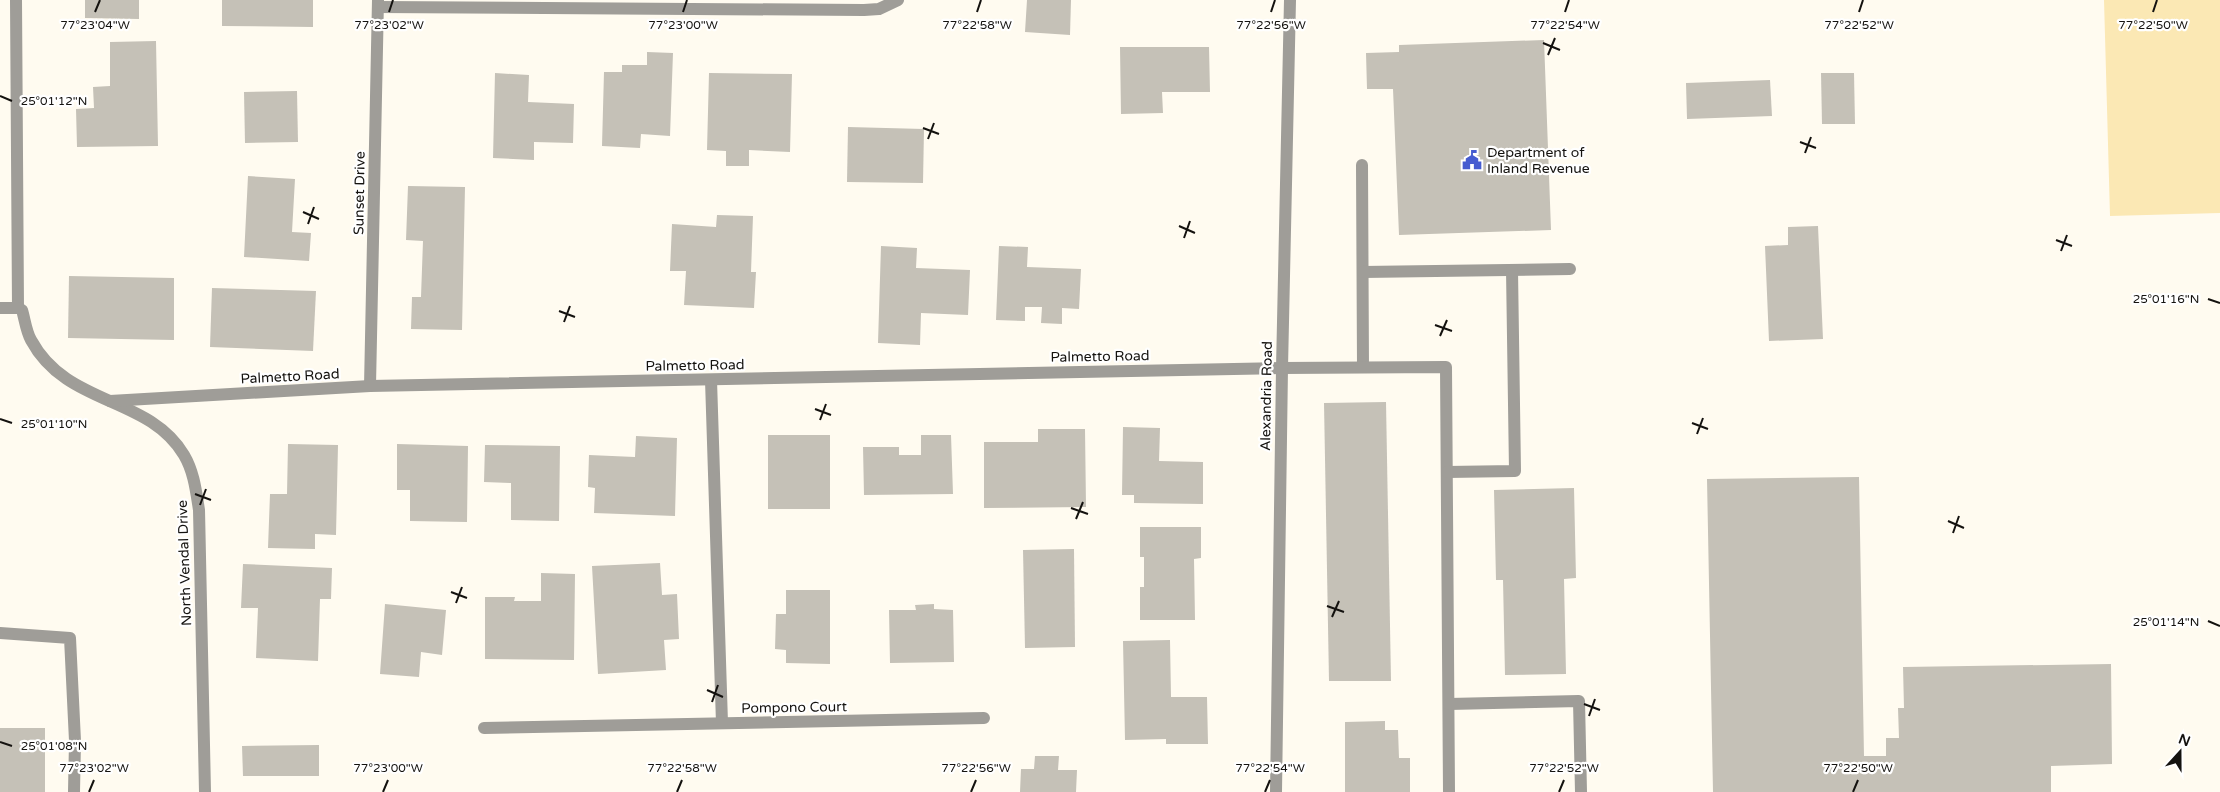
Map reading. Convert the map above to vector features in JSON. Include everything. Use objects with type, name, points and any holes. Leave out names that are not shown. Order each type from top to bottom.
[{"type":"street","name":"North Vendal Drive","points":[[16,0],[18,308],[22,310],[30,338],[52,368],[89,393],[129,409],[154,423],[171,438],[184,454],[193,474],[199,510],[205,792]]},
{"type":"street","points":[[378,3],[653,4],[864,10],[879,9],[898,0]]},
{"type":"street","name":"Alexandria Road","points":[[1276,792],[1290,0]]},
{"type":"street","name":"Sunset Drive","points":[[370,386],[378,3]]},
{"type":"street","points":[[1362,165],[1363,367]]},
{"type":"street","points":[[1363,272],[1570,269]]},
{"type":"street","points":[[1449,792],[1447,472],[1516,471],[1512,270]]},
{"type":"street","points":[[0,308],[18,308]]},
{"type":"street","name":"Palmetto Road","points":[[110,402],[370,386],[1282,368],[1446,367],[1447,472]]},
{"type":"street","points":[[711,380],[722,723]]},
{"type":"street","points":[[0,633],[70,638],[76,742],[74,792]]},
{"type":"street","points":[[1449,704],[1579,701],[1581,792]]},
{"type":"street","name":"Pompono Court","points":[[484,728],[984,718]]},
{"type":"shaded area","points":[[2104,0],[2220,0],[2220,213],[2110,216]]},
{"type":"building","points":[[85,0],[139,0],[139,19],[85,18]]},
{"type":"building","points":[[222,0],[313,0],[313,27],[222,26]]},
{"type":"building","points":[[1027,0],[1071,0],[1070,35],[1025,32]]},
{"type":"building","name":"Department of Inland Revenue","points":[[1544,40],[1551,230],[1399,235],[1393,89],[1367,89],[1366,53],[1399,52],[1399,45]]},
{"type":"building","points":[[156,41],[158,146],[77,147],[76,109],[94,108],[93,87],[110,86],[110,42]]},
{"type":"building","points":[[1120,47],[1209,47],[1210,92],[1162,92],[1163,113],[1121,114]]},
{"type":"building","points":[[647,52],[673,53],[670,136],[641,134],[640,148],[602,146],[604,72],[622,72],[622,65],[647,65]]},
{"type":"building","points":[[495,73],[529,75],[528,102],[574,104],[573,143],[534,142],[534,160],[493,158]]},
{"type":"building","points":[[709,73],[792,74],[790,152],[749,150],[749,166],[726,166],[726,151],[707,150]]},
{"type":"building","points":[[1821,73],[1854,73],[1855,124],[1822,124]]},
{"type":"building","points":[[1770,80],[1772,116],[1687,119],[1686,83]]},
{"type":"building","points":[[297,91],[298,142],[245,143],[244,92]]},
{"type":"building","points":[[848,127],[924,129],[923,183],[847,182]]},
{"type":"building","points":[[248,176],[295,179],[292,232],[311,233],[309,261],[244,257]]},
{"type":"building","points":[[408,186],[465,187],[462,330],[411,329],[412,297],[421,297],[423,241],[406,240]]},
{"type":"building","points":[[717,215],[753,216],[751,272],[756,272],[754,308],[684,305],[686,271],[670,271],[672,224],[716,227]]},
{"type":"building","points":[[1818,226],[1823,339],[1769,341],[1765,246],[1788,245],[1788,227]]},
{"type":"building","points":[[881,246],[917,248],[916,268],[970,270],[968,315],[921,313],[920,345],[878,343]]},
{"type":"building","points":[[999,246],[1028,247],[1027,267],[1081,269],[1079,309],[1062,308],[1062,324],[1041,323],[1042,307],[1025,307],[1025,321],[996,320]]},
{"type":"building","points":[[69,276],[174,278],[174,340],[68,338]]},
{"type":"building","points":[[212,288],[316,291],[313,351],[210,347]]},
{"type":"building","points":[[1386,402],[1391,681],[1329,681],[1324,403]]},
{"type":"building","points":[[1123,427],[1160,428],[1159,461],[1203,462],[1203,504],[1134,503],[1134,495],[1122,495]]},
{"type":"building","points":[[1038,429],[1085,429],[1086,507],[984,508],[984,442],[1038,442]]},
{"type":"building","points":[[768,435],[830,435],[830,509],[768,509]]},
{"type":"building","points":[[921,435],[951,435],[953,494],[864,495],[863,447],[899,447],[899,455],[921,455]]},
{"type":"building","points":[[636,436],[677,438],[675,516],[594,513],[595,488],[588,487],[589,455],[635,457]]},
{"type":"building","points":[[288,444],[338,445],[336,535],[315,534],[315,549],[268,548],[270,494],[287,494]]},
{"type":"building","points":[[397,444],[468,446],[467,522],[410,521],[410,490],[397,490]]},
{"type":"building","points":[[485,445],[560,446],[559,521],[511,520],[511,483],[484,482]]},
{"type":"building","points":[[1859,477],[1864,756],[1886,756],[1886,738],[1899,738],[1898,708],[1904,708],[1903,667],[2111,664],[2112,764],[2051,766],[2051,792],[1713,792],[1707,479]]},
{"type":"building","points":[[1574,488],[1576,578],[1564,579],[1566,674],[1505,675],[1503,580],[1496,580],[1494,490]]},
{"type":"building","points":[[1140,527],[1201,527],[1201,558],[1194,559],[1195,620],[1140,620],[1140,587],[1144,587],[1144,557],[1140,557]]},
{"type":"building","points":[[1074,549],[1075,647],[1025,648],[1023,550]]},
{"type":"building","points":[[660,563],[662,595],[677,594],[679,639],[664,640],[666,670],[598,674],[592,566]]},
{"type":"building","points":[[243,564],[332,568],[331,599],[320,599],[318,661],[256,658],[258,608],[241,608]]},
{"type":"building","points":[[541,573],[575,574],[574,660],[485,659],[485,597],[515,597],[514,601],[541,601]]},
{"type":"building","points":[[786,590],[830,590],[830,664],[786,663],[786,650],[775,649],[776,614],[786,614]]},
{"type":"building","points":[[385,604],[446,610],[442,655],[421,652],[419,677],[380,674]]},
{"type":"building","points":[[934,604],[934,609],[953,610],[954,662],[890,663],[889,610],[916,610],[915,605]]},
{"type":"building","points":[[1170,640],[1171,697],[1207,697],[1208,744],[1166,744],[1166,739],[1125,740],[1123,641]]},
{"type":"building","points":[[1385,721],[1385,730],[1398,730],[1399,758],[1410,758],[1410,792],[1345,792],[1345,722]]},
{"type":"building","points":[[0,728],[45,728],[45,792],[0,792]]},
{"type":"building","points":[[319,745],[319,776],[243,776],[242,746]]},
{"type":"building","points":[[1035,756],[1059,756],[1058,770],[1077,770],[1076,792],[1020,792],[1021,769],[1034,769]]},
{"type":"place","name":"Department of Inland Revenue","points":[[1472,160]]}]
